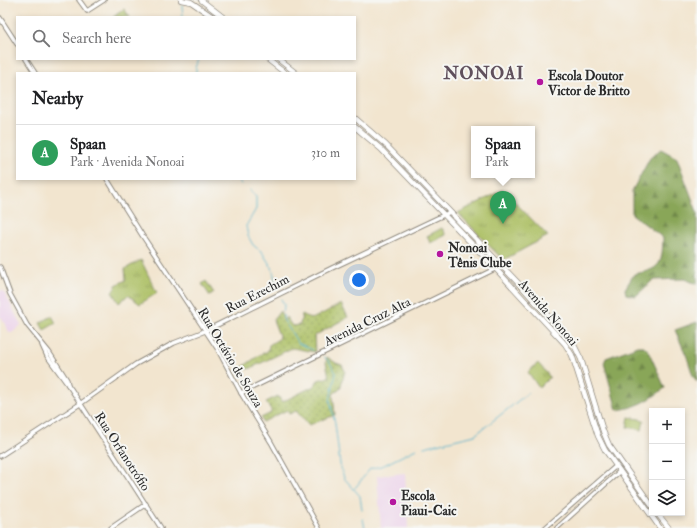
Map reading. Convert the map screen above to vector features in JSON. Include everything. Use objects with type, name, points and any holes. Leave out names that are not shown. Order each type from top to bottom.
[{"type":"main road","points":[[181,0],[191,2],[212,16]]},
{"type":"main road","points":[[201,0],[222,16]]},
{"type":"main road","points":[[268,60],[284,72]]},
{"type":"main road","points":[[279,60],[295,72]]},
{"type":"main road","name":"Avenida Nonoai","points":[[356,119],[386,145],[528,294],[574,345],[581,359],[603,431],[609,444],[649,502]]},
{"type":"main road","name":"Avenida Nonoai","points":[[356,128],[381,149],[560,338],[572,355],[598,436],[605,450],[660,528]]},
{"type":"main road","points":[[616,466],[618,466],[629,478],[632,479]]},
{"type":"main road","points":[[659,516],[669,528]]},
{"type":"street","points":[[79,0],[87,11],[104,0]]},
{"type":"street","points":[[0,18],[16,42]]},
{"type":"street","points":[[27,60],[34,72]]},
{"type":"street","name":"Rua Octávio de Souza","points":[[107,180],[217,348],[241,393],[271,442],[319,528]]},
{"type":"street","name":"Rua Erechim","points":[[0,456],[80,404],[136,364],[174,343],[205,331],[450,212]]},
{"type":"street","name":"Avenida Cruz Alta","points":[[241,393],[501,266]]},
{"type":"street","name":"Rua Orfanotrófio","points":[[0,267],[10,294],[27,325],[59,367],[80,404],[161,528]]},
{"type":"street","points":[[545,528],[616,466]]},
{"type":"street","points":[[557,528],[620,471]]},
{"type":"street","points":[[111,528],[146,504]]},
{"type":"shaded area","points":[[3,290],[21,325],[12,333],[9,332],[2,318],[0,317],[0,291]]},
{"type":"shaded area","name":"Escola Piaui-Caic","points":[[405,473],[408,528],[381,528],[377,476]]},
{"type":"green space","points":[[124,9],[129,16],[114,16]]},
{"type":"green space","points":[[661,149],[677,158],[697,212],[697,284],[684,279],[653,280],[636,296],[626,294],[625,289],[634,274],[655,268],[661,260],[663,238],[632,214],[632,191],[650,158]]},
{"type":"green space","points":[[503,190],[548,236],[503,260],[458,213]]},
{"type":"green space","points":[[442,228],[446,235],[430,243],[427,236]]},
{"type":"green space","points":[[141,260],[157,293],[140,304],[128,295],[119,303],[112,292],[116,285],[126,280],[125,269]]},
{"type":"green space","points":[[206,281],[214,293],[210,296],[202,284]]},
{"type":"green space","points":[[341,304],[348,317],[314,336],[315,352],[292,348],[251,368],[237,371],[261,354],[268,351],[269,345],[280,338],[273,320],[280,311],[284,321],[286,317],[292,326],[300,325],[302,314],[312,319]]},
{"type":"green space","points":[[52,316],[56,323],[44,330],[40,323]]},
{"type":"green space","points":[[697,322],[697,382],[693,376],[687,357],[675,330]]},
{"type":"green space","points":[[638,346],[644,346],[648,350],[665,388],[642,403],[617,410],[604,363],[606,358]]},
{"type":"green space","points":[[327,357],[342,365],[345,371],[340,389],[333,394],[335,415],[309,425],[296,411],[289,414],[287,410],[263,422],[261,418],[271,413],[271,410],[266,402],[278,396],[282,402],[314,386],[318,380],[329,377],[326,362]]},
{"type":"green space","points":[[538,363],[550,377],[539,388],[528,372]]},
{"type":"green space","points":[[629,417],[644,420],[642,430],[627,427]]},
{"type":"waterway","points":[[182,6],[183,16]]},
{"type":"waterway","points":[[196,72],[199,60]]},
{"type":"waterway","points":[[239,180],[241,184]]},
{"type":"waterway","points":[[250,190],[256,197],[256,209],[246,226],[248,236],[253,245],[262,252],[272,268],[277,287]]},
{"type":"waterway","points":[[281,299],[284,304],[283,319],[298,343],[313,350]]},
{"type":"waterway","points":[[324,357],[329,361],[336,373],[330,400],[335,423],[340,464],[344,478],[360,496],[362,510]]},
{"type":"waterway","points":[[424,447],[475,435],[528,393]]},
{"type":"waterway","points":[[355,488],[370,469],[384,465],[416,449]]},
{"type":"waterway","points":[[363,519],[365,528]]},
{"type":"place","name":"Escola Doutor Victor de Britto","points":[[540,82]]},
{"type":"place","name":"Spaan","points":[[503,224]]},
{"type":"place","name":"Nonoai Tênis Clube","points":[[440,254]]},
{"type":"place","name":"Escola Piaui-Caic","points":[[393,502]]},
{"type":"district","name":"NONOAI","points":[[484,73]]}]
